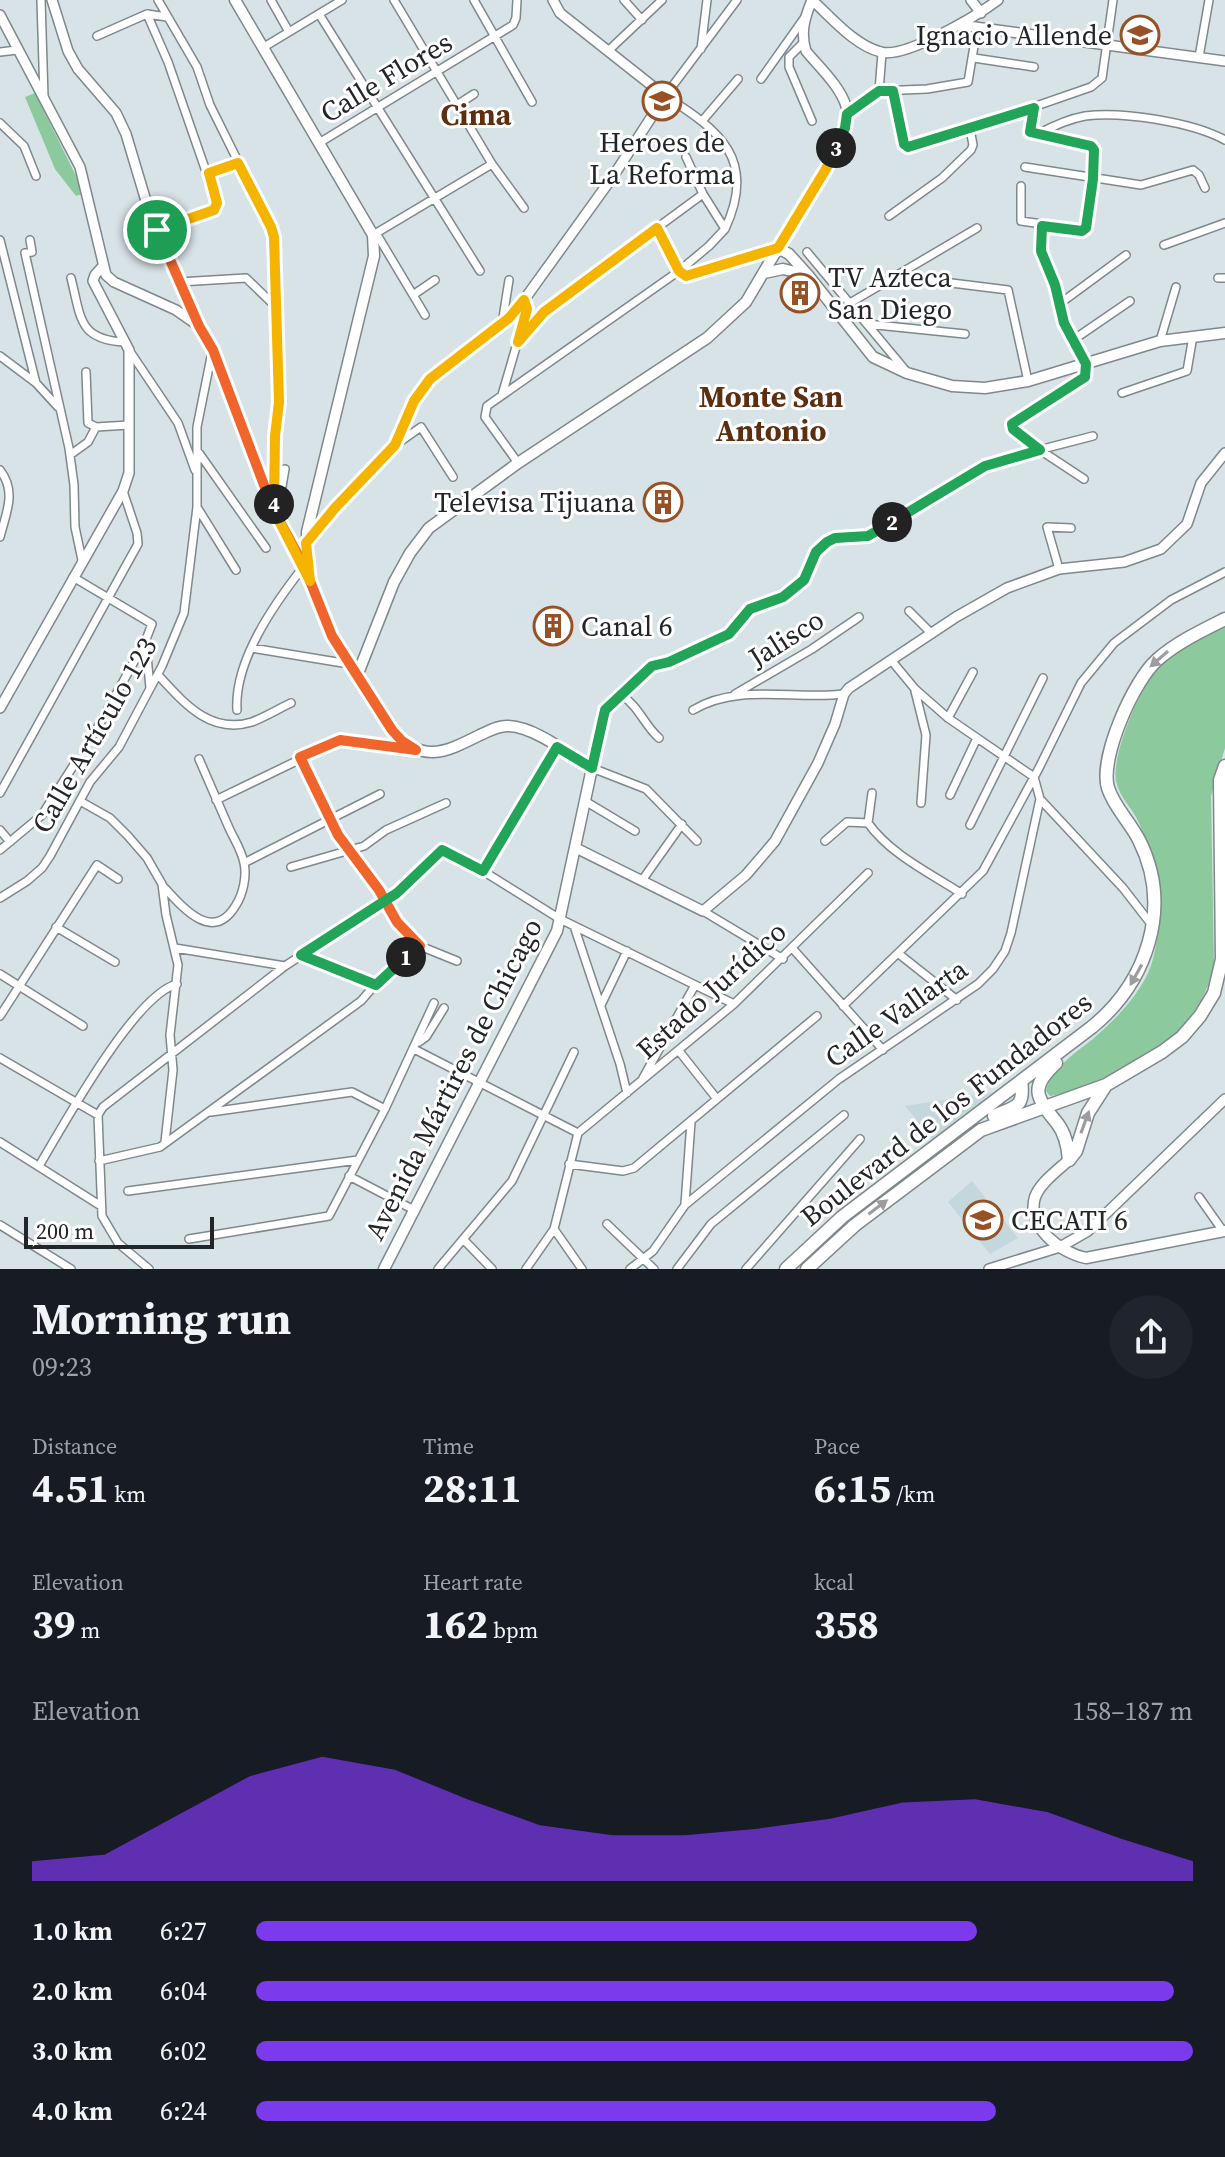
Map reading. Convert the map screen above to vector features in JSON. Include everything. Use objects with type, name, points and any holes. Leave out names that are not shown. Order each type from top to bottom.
[{"type":"main road","points":[[235,0],[374,234],[374,256],[306,543],[310,581]]},
{"type":"main road","points":[[357,676],[381,610],[419,541],[438,520],[707,338],[746,302],[778,248],[789,254],[808,275],[873,357],[907,373],[969,388],[1028,381],[1160,341],[1225,333]]},
{"type":"main road","points":[[764,273],[788,269],[808,275]]},
{"type":"main road","points":[[304,566],[332,636],[402,741],[416,750],[433,753],[448,751],[504,725],[528,730],[592,768]]},
{"type":"main road","name":"Boulevard de los Fundadores","points":[[792,1266],[842,1217],[1105,1017],[1128,990],[1142,965],[1152,926],[1152,889],[1139,840],[1108,789],[1106,760],[1138,684],[1150,667],[1187,639],[1225,619]]},
{"type":"main road","name":"Boulevard de los Fundadores","points":[[807,1269],[855,1225],[981,1130],[1106,1085],[1182,1037],[1200,1016],[1214,993],[1222,959],[1220,780],[1225,766]]},
{"type":"main road","name":"Avenida Mártires de Chicago","points":[[384,1269],[542,963],[560,919],[592,768]]},
{"type":"main road","points":[[1069,1160],[1062,1131],[1043,1107],[1038,1093],[1039,1081],[1076,1040]]},
{"type":"main road","points":[[981,1130],[993,1117],[1021,1103],[1024,1097],[1021,1081]]},
{"type":"main road","points":[[1106,1085],[1088,1113],[1076,1151],[1036,1195],[1036,1221],[1060,1247],[1072,1255],[1086,1258],[1224,1231]]},
{"type":"street","points":[[41,0],[44,97]]},
{"type":"street","points":[[52,0],[68,51],[78,69],[116,113],[126,134],[157,230],[199,326],[213,350],[275,512],[304,566],[275,605],[252,648],[236,694],[237,710]]},
{"type":"street","points":[[158,0],[197,67],[210,105],[273,232],[279,402],[275,436],[275,512]]},
{"type":"street","points":[[271,0],[289,32]]},
{"type":"street","points":[[264,47],[342,0]]},
{"type":"street","points":[[394,0],[492,164],[524,208]]},
{"type":"street","points":[[474,0],[532,102]]},
{"type":"street","name":"Calle Flores","points":[[319,143],[495,37],[515,22],[517,0]]},
{"type":"street","points":[[518,463],[484,414],[487,406],[679,271],[709,246],[725,229],[738,195],[737,173],[722,140],[702,119],[665,96],[560,13],[553,0]]},
{"type":"street","points":[[624,0],[642,20]]},
{"type":"street","points":[[608,51],[662,0]]},
{"type":"street","points":[[701,52],[707,0]]},
{"type":"street","points":[[395,445],[414,401],[430,379],[502,324],[524,300],[614,175],[665,96],[737,0]]},
{"type":"street","points":[[761,79],[806,15],[812,0],[859,41],[882,53],[897,52],[960,25],[998,0]]},
{"type":"street","points":[[971,0],[981,13]]},
{"type":"street","points":[[893,91],[905,146],[970,129],[1098,83],[1102,78],[1113,0]]},
{"type":"street","points":[[1199,57],[1209,0]]},
{"type":"street","points":[[147,14],[168,62],[217,203],[214,210],[157,230]]},
{"type":"street","points":[[97,36],[147,14],[169,18]]},
{"type":"street","points":[[319,14],[480,271]]},
{"type":"street","points":[[0,15],[14,50],[44,97],[80,167],[103,266],[110,279],[176,310],[199,326]]},
{"type":"street","points":[[657,228],[679,271],[686,276],[778,248],[826,169],[845,128],[847,114],[843,99],[806,51],[806,15]]},
{"type":"street","points":[[960,25],[1225,61]]},
{"type":"street","points":[[847,114],[879,91],[927,89],[968,82],[977,28]]},
{"type":"street","points":[[804,42],[789,57],[789,67],[812,121]]},
{"type":"street","points":[[0,52],[14,50]]},
{"type":"street","points":[[879,91],[882,53]]},
{"type":"street","points":[[974,58],[1034,67]]},
{"type":"street","points":[[702,119],[738,79]]},
{"type":"street","points":[[457,105],[474,94]]},
{"type":"street","points":[[1034,108],[1034,133]]},
{"type":"street","points":[[1034,133],[1066,121],[1099,115],[1162,121],[1206,131],[1225,140]]},
{"type":"street","points":[[0,123],[24,146],[36,176]]},
{"type":"street","points":[[889,216],[942,178],[971,150],[970,129]]},
{"type":"street","points":[[1021,186],[1021,221],[1084,230],[1093,179],[1094,150],[1091,146],[1034,133]]},
{"type":"street","points":[[686,157],[703,194],[725,229]]},
{"type":"street","points":[[209,173],[238,163]]},
{"type":"street","points":[[425,315],[374,234],[492,164]]},
{"type":"street","points":[[1025,167],[1141,185],[1193,170],[1205,188]]},
{"type":"street","points":[[518,342],[544,312],[703,194]]},
{"type":"street","points":[[1164,245],[1225,223]]},
{"type":"street","points":[[1042,226],[1041,251],[1055,285],[1064,323],[1086,364],[1085,377],[1012,424],[1013,429],[1040,450],[1084,479]]},
{"type":"street","points":[[850,303],[977,228]]},
{"type":"street","points":[[0,240],[36,383]]},
{"type":"street","points":[[5,256],[32,252],[30,240]]},
{"type":"street","points":[[807,252],[907,373]]},
{"type":"street","points":[[25,253],[70,455],[75,527],[82,560]]},
{"type":"street","points":[[1058,305],[1126,255]]},
{"type":"street","points":[[0,708],[123,491],[130,466],[127,346],[93,281],[103,266]]},
{"type":"street","points":[[895,276],[1008,290],[1028,381]]},
{"type":"street","points":[[71,278],[83,326],[92,335],[127,346]]},
{"type":"street","points":[[179,282],[246,278],[277,307]]},
{"type":"street","points":[[413,295],[435,280]]},
{"type":"street","points":[[502,324],[509,280]]},
{"type":"street","points":[[1160,341],[1176,287]]},
{"type":"street","points":[[502,395],[527,309],[524,300]]},
{"type":"street","points":[[1073,340],[1130,301]]},
{"type":"street","points":[[867,324],[965,334]]},
{"type":"street","points":[[1122,393],[1187,371],[1193,336]]},
{"type":"street","name":"Calle Artículo 123","points":[[127,346],[178,423],[197,476]]},
{"type":"street","name":"Calle Artículo 123","points":[[0,898],[42,868],[90,782],[119,747],[158,675],[186,608],[197,507],[200,404],[213,350]]},
{"type":"street","points":[[0,356],[36,383],[59,408]]},
{"type":"street","points":[[70,455],[88,442],[92,425],[86,372]]},
{"type":"street","points":[[92,425],[129,425]]},
{"type":"street","points":[[306,543],[395,445],[421,427],[453,477]]},
{"type":"street","points":[[697,841],[646,789],[592,768],[605,710],[652,666],[669,662],[729,634],[750,609],[783,597],[804,580],[816,552],[827,542],[835,538],[868,536],[985,466],[1093,436]]},
{"type":"street","points":[[197,451],[266,548]]},
{"type":"street","points":[[703,911],[746,875],[775,841],[818,763],[844,694],[854,684],[1007,588],[1059,569],[1124,562],[1161,549],[1187,524],[1201,483],[1225,453]]},
{"type":"street","points":[[275,512],[285,469]]},
{"type":"street","points":[[0,470],[7,479],[11,493],[0,537]]},
{"type":"street","points":[[0,793],[139,539],[123,491]]},
{"type":"street","points":[[197,507],[236,570]]},
{"type":"street","points":[[1059,569],[1047,527],[1071,528]]},
{"type":"street","points":[[843,1006],[983,871],[1081,683],[1114,643],[1171,600],[1225,572]]},
{"type":"street","points":[[73,577],[150,621],[152,627],[94,734]]},
{"type":"street","points":[[909,611],[932,634]]},
{"type":"street","name":"Jalisco","points":[[735,694],[859,617]]},
{"type":"street","points":[[145,642],[150,688]]},
{"type":"street","points":[[252,648],[349,664]]},
{"type":"street","points":[[891,660],[915,689],[948,718],[1034,777],[1040,799],[1123,888],[1152,926]]},
{"type":"street","points":[[948,718],[973,672]]},
{"type":"street","points":[[158,675],[192,710],[207,719],[229,725],[251,722],[291,703]]},
{"type":"street","points":[[970,825],[1043,678]]},
{"type":"street","points":[[915,689],[926,735],[921,803]]},
{"type":"street","points":[[693,710],[711,699],[735,694],[819,697],[844,694]]},
{"type":"street","points":[[621,695],[637,707],[651,731],[659,738]]},
{"type":"street","points":[[950,795],[977,738]]},
{"type":"street","points":[[216,800],[340,740],[416,750]]},
{"type":"street","points":[[483,871],[557,747]]},
{"type":"street","points":[[300,757],[349,850],[397,922],[420,946],[457,961]]},
{"type":"street","points":[[80,801],[110,818],[128,836],[184,909],[210,923],[222,922],[238,902],[244,886],[244,863],[199,759]]},
{"type":"street","points":[[0,850],[42,815],[75,763]]},
{"type":"street","points":[[868,823],[872,793]]},
{"type":"street","points":[[244,863],[380,794]]},
{"type":"street","name":"Calle Vallarta","points":[[645,1260],[685,1205],[839,1079],[957,1000],[993,969],[1005,951],[1011,933],[1040,799]]},
{"type":"street","points":[[585,801],[635,831]]},
{"type":"street","points":[[291,867],[364,846],[386,830],[446,803]]},
{"type":"street","points":[[825,841],[847,822],[868,823],[895,851],[962,894]]},
{"type":"street","points":[[643,879],[682,824]]},
{"type":"street","points":[[0,830],[10,842]]},
{"type":"street","points":[[576,848],[703,911],[783,959]]},
{"type":"street","points":[[149,1269],[111,1235],[101,1206],[98,1115],[103,1107],[285,966],[397,893],[442,850],[483,871],[560,919],[734,1004]]},
{"type":"street","points":[[0,1016],[97,865],[118,879]]},
{"type":"street","name":"Estado Jurídico","points":[[578,1133],[734,1004],[868,873]]},
{"type":"street","points":[[162,884],[178,965],[170,1035],[173,1070],[165,1142]]},
{"type":"street","points":[[574,926],[627,1093]]},
{"type":"street","points":[[56,927],[115,962]]},
{"type":"street","points":[[99,1161],[154,1149],[209,1113],[361,1001],[420,946]]},
{"type":"street","points":[[175,948],[285,966]]},
{"type":"street","points":[[793,949],[883,1050]]},
{"type":"street","points":[[601,1005],[627,951]]},
{"type":"street","points":[[899,954],[957,1000]]},
{"type":"street","points":[[301,955],[376,985]]},
{"type":"street","points":[[0,974],[83,1026]]},
{"type":"street","points":[[39,1166],[115,1043],[159,993],[177,984]]},
{"type":"street","points":[[639,1084],[695,985]]},
{"type":"street","points":[[189,1239],[325,1218],[331,1213],[416,1046],[434,1003]]},
{"type":"street","points":[[416,1046],[426,1037],[444,1008]]},
{"type":"street","points":[[569,1164],[629,1170],[817,1016]]},
{"type":"street","points":[[416,1046],[479,1083],[578,1133],[554,1229],[526,1269]]},
{"type":"street","points":[[679,1051],[717,1099]]},
{"type":"street","points":[[438,1269],[512,1181],[574,1052]]},
{"type":"street","points":[[0,1058],[98,1115]]},
{"type":"street","points":[[209,1113],[352,1092],[385,1109]]},
{"type":"street","points":[[989,1269],[1060,1247],[1088,1231],[1225,1099]]},
{"type":"street","points":[[677,1269],[711,1224],[844,1115]]},
{"type":"street","points":[[685,1205],[691,1122]]},
{"type":"street","points":[[746,1269],[860,1139]]},
{"type":"street","points":[[0,1142],[101,1206]]},
{"type":"street","points":[[128,1191],[358,1160]]},
{"type":"street","points":[[349,1176],[414,1210]]},
{"type":"street","points":[[1199,1197],[1224,1231]]},
{"type":"street","points":[[607,1224],[654,1269]]},
{"type":"street","points":[[0,1225],[68,1268]]},
{"type":"street","points":[[554,1229],[582,1269]]},
{"type":"street","points":[[464,1240],[492,1269]]},
{"type":"street","points":[[630,1269],[645,1260]]},
{"type":"shaded area","points":[[993,1092],[933,1140],[905,1106]]},
{"type":"shaded area","name":"CECATI 6","points":[[972,1181],[1018,1238],[990,1254],[948,1202]]},
{"type":"green space","points":[[35,93],[80,184],[82,194],[76,196],[55,169],[25,97]]},
{"type":"green space","points":[[1225,626],[1225,748],[1211,796],[1214,966],[1209,984],[1184,1024],[1153,1051],[1081,1088],[1050,1096],[1046,1091],[1053,1075],[1131,1001],[1145,979],[1154,955],[1159,922],[1155,871],[1146,839],[1116,781],[1123,737],[1137,702],[1162,664]]},
{"type":"place","name":"Ignacio Allende","points":[[1140,35]]},
{"type":"place","name":"Heroes de La Reforma","points":[[662,101]]},
{"type":"place","name":"TV Azteca San Diego","points":[[800,293]]},
{"type":"place","name":"Televisa Tijuana","points":[[663,502]]},
{"type":"place","name":"Canal 6","points":[[553,626]]},
{"type":"place","name":"CECATI 6","points":[[983,1220]]},
{"type":"district","name":"Cima","points":[[476,114]]},
{"type":"district","name":"Monte San Antonio","points":[[771,413]]},
{"type":"route","points":[[157,230],[199,326],[213,350],[273,509],[295,549],[304,566],[310,581],[316,600],[332,636],[392,730],[416,750],[340,740],[300,757],[338,835],[379,890],[384,900],[390,911],[397,922],[420,946],[376,985],[301,955],[384,900],[397,893],[442,850],[483,871],[557,747],[592,768],[605,710],[652,666],[669,662],[729,634],[750,609],[783,597],[804,580],[816,552],[827,542],[835,538],[868,536],[985,466],[1040,450],[1013,429],[1012,424],[1085,377],[1087,370],[1064,323],[1055,285],[1040,245],[1042,226],[1082,231],[1086,228],[1093,179],[1093,148],[1030,132],[1034,108],[908,147],[904,144],[893,91],[879,91],[847,114],[845,128],[826,169],[778,248],[686,276],[679,271],[657,228],[544,312],[518,342],[527,309],[524,300],[509,318],[437,372],[414,401],[395,445],[306,543],[310,581],[273,509],[279,402],[274,237],[271,227],[238,163],[209,173],[217,203],[214,210],[157,230]]}]
